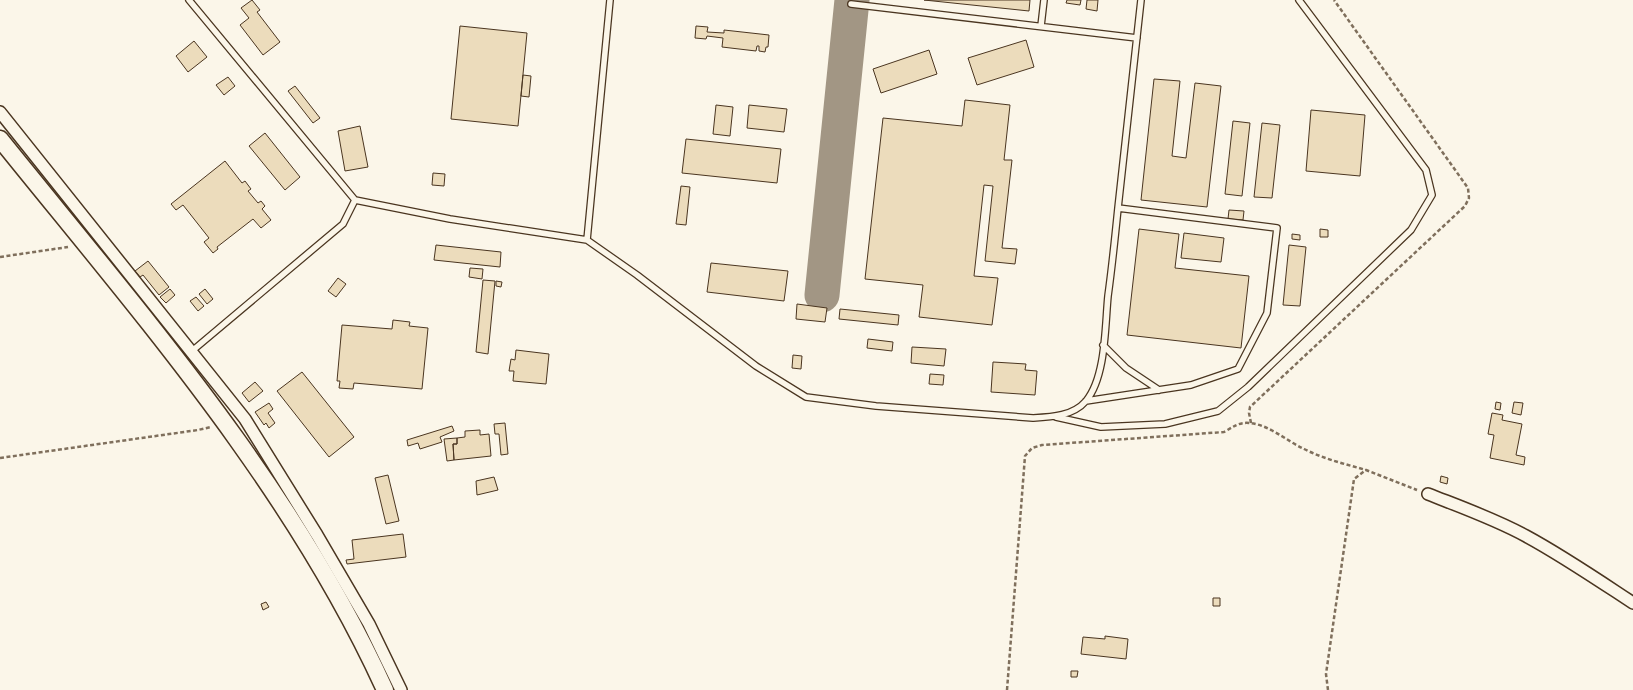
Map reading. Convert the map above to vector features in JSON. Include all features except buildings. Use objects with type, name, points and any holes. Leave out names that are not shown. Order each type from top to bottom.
[{"type":"main road","points":[[0,139],[181,364],[225,423],[326,574],[355,627],[384,690]]},
{"type":"street","points":[[0,112],[245,419],[317,535],[369,624],[401,690]]},
{"type":"street","points":[[1428,494],[1525,535],[1633,603]]},
{"type":"lane","points":[[188,0],[355,200],[450,219],[587,240],[637,275],[756,366],[806,397],[876,406],[1033,418],[1056,417],[1101,428],[1166,424],[1218,411],[1248,388],[1411,230],[1432,195],[1426,170],[1299,0]]},
{"type":"lane","points":[[587,240],[610,0]]},
{"type":"lane","points":[[1041,26],[1044,0]]},
{"type":"lane","points":[[1056,417],[1074,410],[1086,401],[1096,383],[1103,344],[1141,0]]},
{"type":"lane","points":[[851,4],[1137,38]]},
{"type":"lane","points":[[192,351],[343,224],[355,200]]},
{"type":"lane","points":[[1086,401],[1191,385],[1238,369],[1267,313],[1277,228],[1118,208]]},
{"type":"lane","points":[[1103,344],[1126,368],[1159,390]]},
{"type":"path","points":[[1251,423],[1250,407],[1466,206],[1469,198],[1468,188],[1334,0]]},
{"type":"path","points":[[0,257],[84,244]]},
{"type":"path","points":[[0,458],[198,430],[225,423]]},
{"type":"path","points":[[1007,690],[1025,456],[1032,448],[1042,445],[1224,432],[1240,423],[1251,423],[1264,427],[1304,449],[1332,461],[1366,470],[1428,494]]},
{"type":"path","points":[[1328,690],[1326,674],[1354,479],[1366,470]]},
{"type":"taxiway","points":[[822,295],[852,0]]}]
